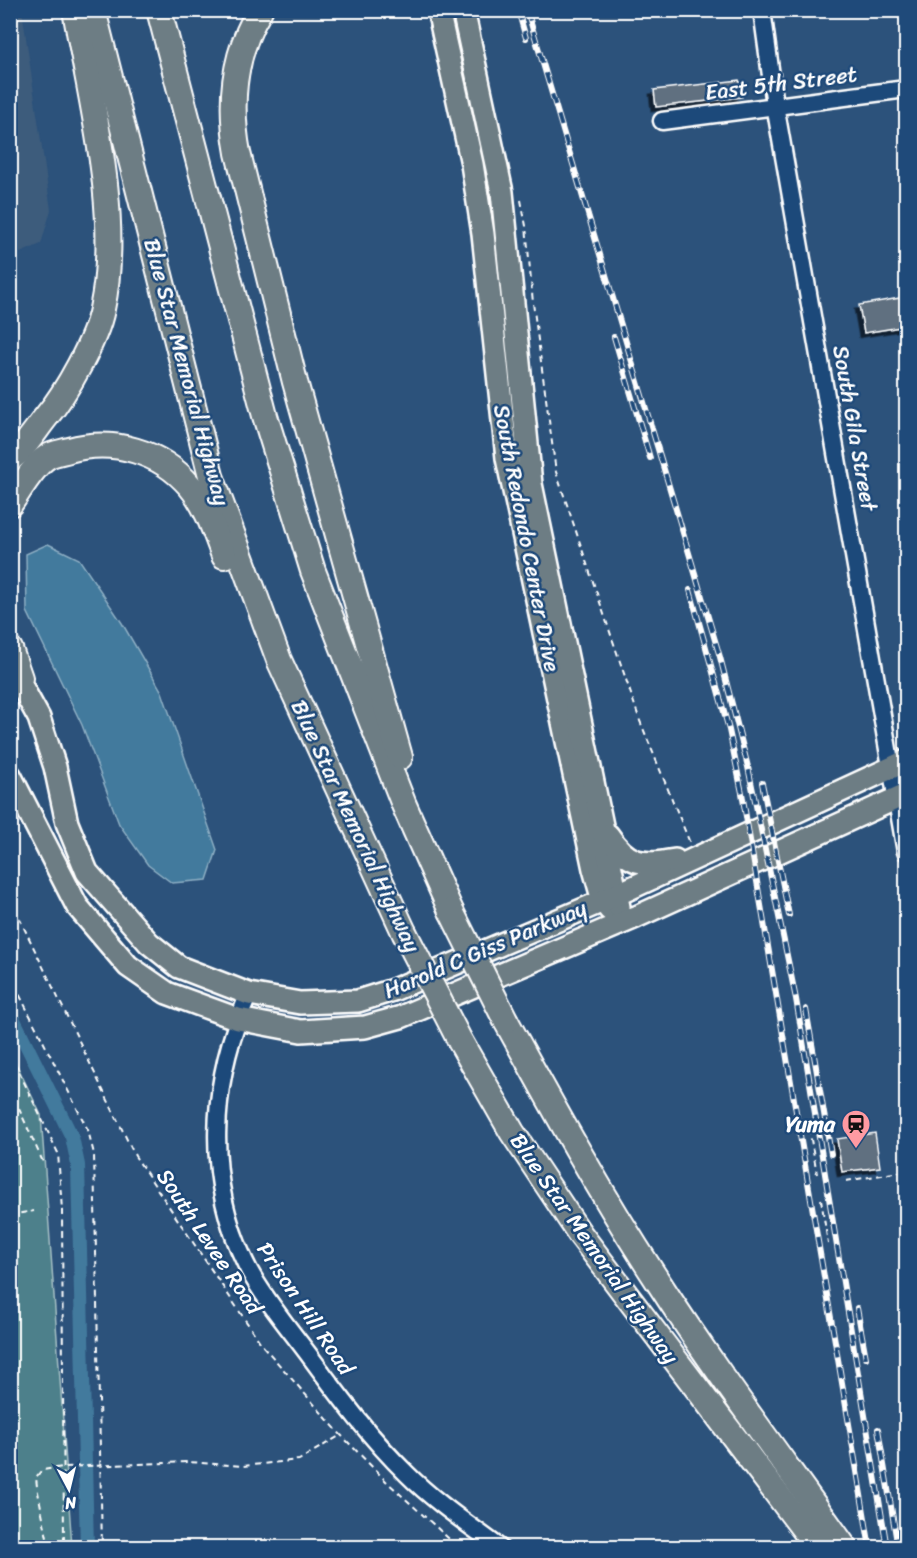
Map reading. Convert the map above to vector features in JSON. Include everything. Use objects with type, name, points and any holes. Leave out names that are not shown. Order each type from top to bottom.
[{"type":"highway","points":[[10,459],[22,449],[60,400],[72,379],[102,311],[109,261],[109,209],[75,10]]},
{"type":"highway","name":"Blue Star Memorial Highway","points":[[93,10],[211,476],[279,660],[404,932],[460,1041],[512,1132],[586,1243],[791,1491],[845,1548]]},
{"type":"highway","name":"Blue Star Memorial Highway","points":[[159,10],[265,416],[313,571],[430,866],[506,1021],[577,1150],[791,1491],[818,1548]]},
{"type":"highway","points":[[176,10],[215,226]]},
{"type":"highway","points":[[260,10],[251,24],[240,54],[234,87],[232,120],[238,153],[296,382],[430,866]]},
{"type":"highway","points":[[10,441],[41,423]]},
{"type":"highway","points":[[10,481],[24,468],[47,457],[84,446],[106,445],[131,449],[157,459],[190,486],[204,507],[327,798],[376,874]]},
{"type":"highway","points":[[10,504],[47,457]]},
{"type":"highway","points":[[10,649],[15,671]]},
{"type":"main road","name":"South Redondo Center Drive","points":[[438,10],[472,164],[481,223],[507,458],[594,869],[618,907]]},
{"type":"main road","name":"South Redondo Center Drive","points":[[464,10],[502,192],[531,484],[618,907]]},
{"type":"main road","name":"Harold C Giss Parkway","points":[[15,671],[39,718],[56,767],[67,823],[87,872],[149,943],[179,967],[249,994],[300,1003],[358,1001],[393,990],[567,916],[618,907],[902,796]]},
{"type":"main road","name":"Harold C Giss Parkway","points":[[10,775],[77,906],[128,966],[167,993],[238,1019],[301,1031],[365,1027],[401,1017],[599,934],[618,907],[697,850],[900,764]]},
{"type":"main road","points":[[604,830],[623,854],[629,859],[642,863],[652,865],[697,850]]},
{"type":"main road","points":[[567,916],[589,889],[594,869]]},
{"type":"street","name":"South Gila Street","points":[[762,10],[775,105],[900,764],[906,852]]},
{"type":"street","name":"East 5th Street","points":[[662,121],[906,89]]},
{"type":"street","name":"Prison Hill Road","points":[[249,994],[238,1019],[222,1079],[217,1115],[217,1158],[227,1220],[250,1273],[351,1412],[379,1445],[408,1476],[500,1548]]},
{"type":"path","points":[[519,192],[526,226],[533,303],[556,472],[640,722],[697,850]]},
{"type":"path","name":"South Levee Road","points":[[10,898],[135,1156],[262,1345],[341,1435],[387,1482],[459,1548]]},
{"type":"path","points":[[10,976],[88,1130],[94,1154],[102,1548]]},
{"type":"path","points":[[10,1053],[58,1154],[62,1210],[64,1548]]},
{"type":"path","points":[[10,1089],[43,1162]]},
{"type":"path","points":[[809,1128],[817,1174]]},
{"type":"path","points":[[846,1181],[899,1172]]},
{"type":"path","points":[[821,1199],[828,1244]]},
{"type":"path","points":[[10,1215],[34,1211]]},
{"type":"path","points":[[49,1548],[36,1477],[42,1470],[63,1467],[189,1462],[243,1466],[299,1460],[341,1435]]},
{"type":"shaded area","points":[[22,10],[51,210],[41,244],[11,257],[10,11]]},
{"type":"shaded area","points":[[48,544],[79,559],[122,623],[162,692],[217,850],[207,880],[172,883],[148,865],[119,824],[82,725],[27,611],[26,554]]},
{"type":"green space","points":[[11,1053],[41,1115],[72,1547],[11,1547]]},
{"type":"building","points":[[739,80],[742,97],[656,107],[654,90]]},
{"type":"building","points":[[906,297],[906,326],[864,333],[859,305]]},
{"type":"building","name":"Yuma","points":[[875,1133],[880,1167],[842,1172],[837,1139]]},
{"type":"waterway","points":[[10,1012],[72,1137],[78,1165],[87,1548]]},
{"type":"railway","points":[[518,10],[526,38]]},
{"type":"railway","points":[[527,10],[720,657],[748,767],[796,999],[887,1548]]},
{"type":"railway","points":[[614,337],[650,458]]},
{"type":"railway","points":[[690,590],[729,730],[742,793],[870,1548]]},
{"type":"railway","points":[[762,783],[789,915]]},
{"type":"railway","points":[[806,1009],[831,1154]]},
{"type":"railway","points":[[857,1308],[866,1358]]},
{"type":"railway","points":[[878,1429],[898,1548]]},
{"type":"place","name":"Yuma","points":[[856,1150]]}]
